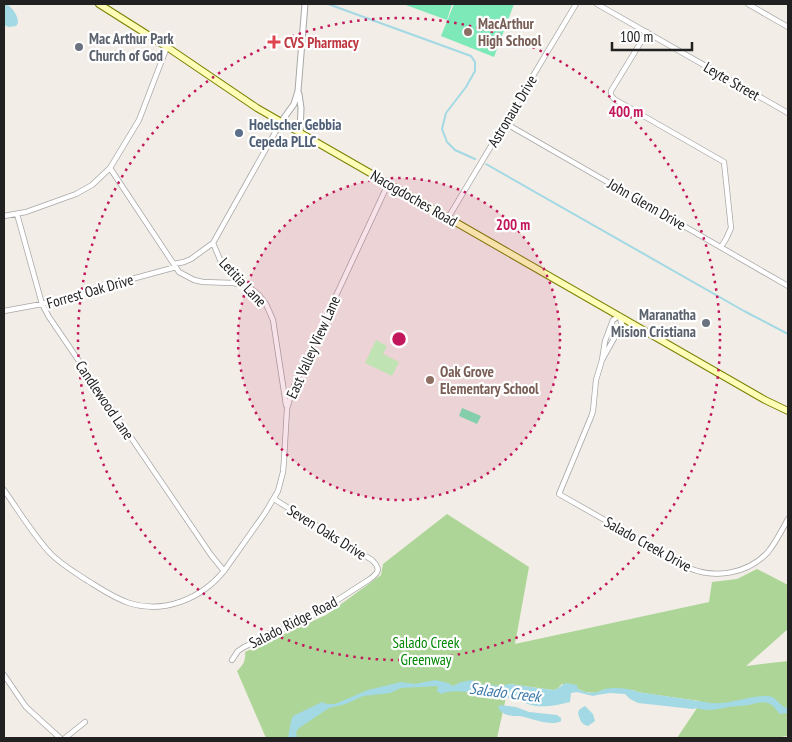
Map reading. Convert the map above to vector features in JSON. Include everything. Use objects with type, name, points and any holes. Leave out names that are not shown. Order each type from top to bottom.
[{"type":"main road","name":"Nacogdoches Road","points":[[99,4],[257,108],[788,411]]},
{"type":"street","points":[[213,243],[281,122],[294,104],[298,92],[305,4]]},
{"type":"street","name":"Astronaut Drive","points":[[448,218],[576,4]]},
{"type":"street","name":"Leyte Street","points":[[597,4],[788,113]]},
{"type":"street","points":[[748,4],[788,27]]},
{"type":"street","points":[[647,32],[611,91],[611,95],[614,99],[724,162],[731,228],[721,247]]},
{"type":"street","points":[[4,216],[26,212],[76,194],[92,184],[110,168],[139,120],[167,47]]},
{"type":"street","points":[[298,92],[301,108],[300,133]]},
{"type":"street","name":"John Glenn Drive","points":[[505,123],[788,286]]},
{"type":"street","points":[[110,168],[179,272],[194,280],[203,282],[233,283],[247,286]]},
{"type":"street","name":"East Valley View Lane","points":[[4,490],[46,548],[61,563],[111,595],[129,603],[152,607],[176,604],[195,597],[211,585],[224,571],[265,513],[278,491],[283,472],[287,409],[296,379],[388,184]]},
{"type":"street","name":"Candlewood Lane","points":[[17,214],[42,304],[49,317],[211,555],[224,571]]},
{"type":"street","name":"Forrest Oak Drive","points":[[4,311],[80,295],[117,282],[175,266],[191,259],[213,243]]},
{"type":"street","name":"Letitia Lane","points":[[213,243],[221,262],[262,299],[271,314],[287,409]]},
{"type":"street","points":[[619,316],[622,324],[602,360],[605,341],[613,321],[619,316]]},
{"type":"street","name":"Salado Creek Drive","points":[[602,360],[596,380],[591,417],[559,494],[696,571],[703,573],[726,574],[753,564],[772,546],[788,519]]},
{"type":"street","name":"Seven Oaks Drive","points":[[274,499],[372,560],[378,568]]},
{"type":"street","name":"Salado Ridge Road","points":[[232,660],[238,650],[244,646],[325,608],[376,575],[378,568]]},
{"type":"street","points":[[4,674],[26,707],[60,738]]},
{"type":"street","points":[[65,738],[84,722]]},
{"type":"green space","points":[[403,4],[452,4],[447,20]]},
{"type":"green space","points":[[454,4],[514,4],[494,57],[441,36]]},
{"type":"green space","points":[[376,340],[387,346],[383,354],[399,362],[392,376],[365,363]]},
{"type":"green space","points":[[462,408],[481,416],[477,424],[459,416]]},
{"type":"green space","name":"Salado Creek Greenway","points":[[447,514],[529,567],[515,644],[709,602],[712,582],[737,579],[757,569],[788,585],[788,629],[746,666],[788,661],[788,736],[773,738],[677,738],[700,701],[633,690],[605,689],[596,693],[585,692],[562,684],[553,690],[509,684],[497,738],[266,738],[237,671],[244,663],[245,652],[326,615],[381,575],[383,564]]},
{"type":"water","points":[[4,4],[7,4],[16,15],[18,23],[16,26],[9,27],[4,25]]},
{"type":"water","name":"Salado Creek","points":[[436,680],[453,686],[472,680],[481,684],[502,686],[509,684],[553,690],[565,683],[577,685],[578,689],[595,693],[609,688],[622,688],[712,703],[769,696],[788,708],[788,713],[780,714],[772,705],[763,702],[705,710],[638,703],[625,694],[610,693],[593,696],[577,692],[571,693],[570,702],[551,706],[536,706],[517,699],[469,692],[453,691],[441,694],[437,691],[437,686],[401,688],[390,693],[363,696],[346,704],[329,708],[299,728],[296,732],[297,738],[288,738],[293,716],[322,702],[335,704],[368,690],[401,682],[414,684]]},
{"type":"water","points":[[501,705],[516,707],[529,712],[557,715],[561,718],[561,721],[547,723],[520,716],[506,715],[498,707]]},
{"type":"water","points":[[585,706],[593,714],[595,721],[588,726],[582,723],[578,712]]},
{"type":"waterway","points":[[328,4],[471,56],[475,62],[475,71],[466,87],[446,113],[442,129],[447,142],[455,150],[475,159]]},
{"type":"waterway","points":[[486,164],[744,311],[788,334]]},
{"type":"place","name":"MacArthur High School","points":[[468,32]]},
{"type":"place","name":"CVS Pharmacy","points":[[274,42]]},
{"type":"place","name":"Mac Arthur Park Church of God","points":[[79,47]]},
{"type":"place","name":"Hoelscher Gebbia Cepeda PLLC","points":[[239,133]]},
{"type":"place","name":"Maranatha Mision Cristiana","points":[[706,323]]},
{"type":"place","name":"Oak Grove Elementary School","points":[[430,380]]}]
